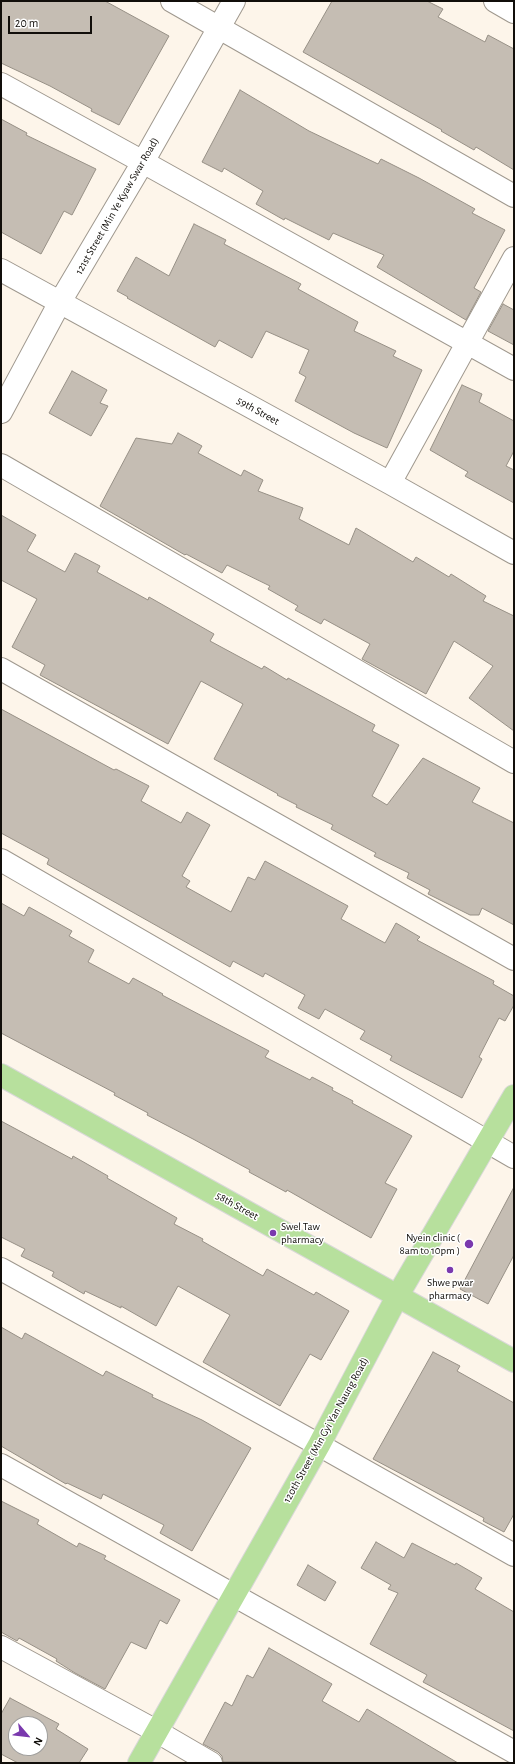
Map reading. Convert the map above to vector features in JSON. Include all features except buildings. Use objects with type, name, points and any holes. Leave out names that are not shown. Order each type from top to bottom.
[{"type":"main road","name":"58th Street","points":[[1,1075],[514,1361]]},
{"type":"main road","name":"120th Street (Min Gyi Yan Naung Road)","points":[[139,1763],[319,1444],[398,1296],[514,1096]]},
{"type":"street","points":[[172,1],[514,196]]},
{"type":"street","name":"121st Street (Min Ye Kyaw Swar Road)","points":[[1,412],[60,302],[143,162],[234,1]]},
{"type":"street","points":[[495,1],[514,12]]},
{"type":"street","points":[[1,84],[514,369]]},
{"type":"street","points":[[390,483],[514,258]]},
{"type":"street","name":"59th Street","points":[[1,270],[390,483],[514,553]]},
{"type":"street","points":[[1,465],[514,762]]},
{"type":"street","points":[[1,669],[514,959]]},
{"type":"street","points":[[1,860],[514,1157]]},
{"type":"street","points":[[1,1269],[319,1444],[514,1555]]},
{"type":"street","points":[[1,1465],[235,1594],[514,1752]]},
{"type":"street","points":[[1,1647],[156,1731],[211,1763]]},
{"type":"place","name":"Swel Taw pharmacy","points":[[273,1233]]},
{"type":"place","name":"Nyein clinic ( 8am to 10pm )","points":[[469,1244]]},
{"type":"place","name":"Shwe pwar pharmacy","points":[[450,1270]]}]
